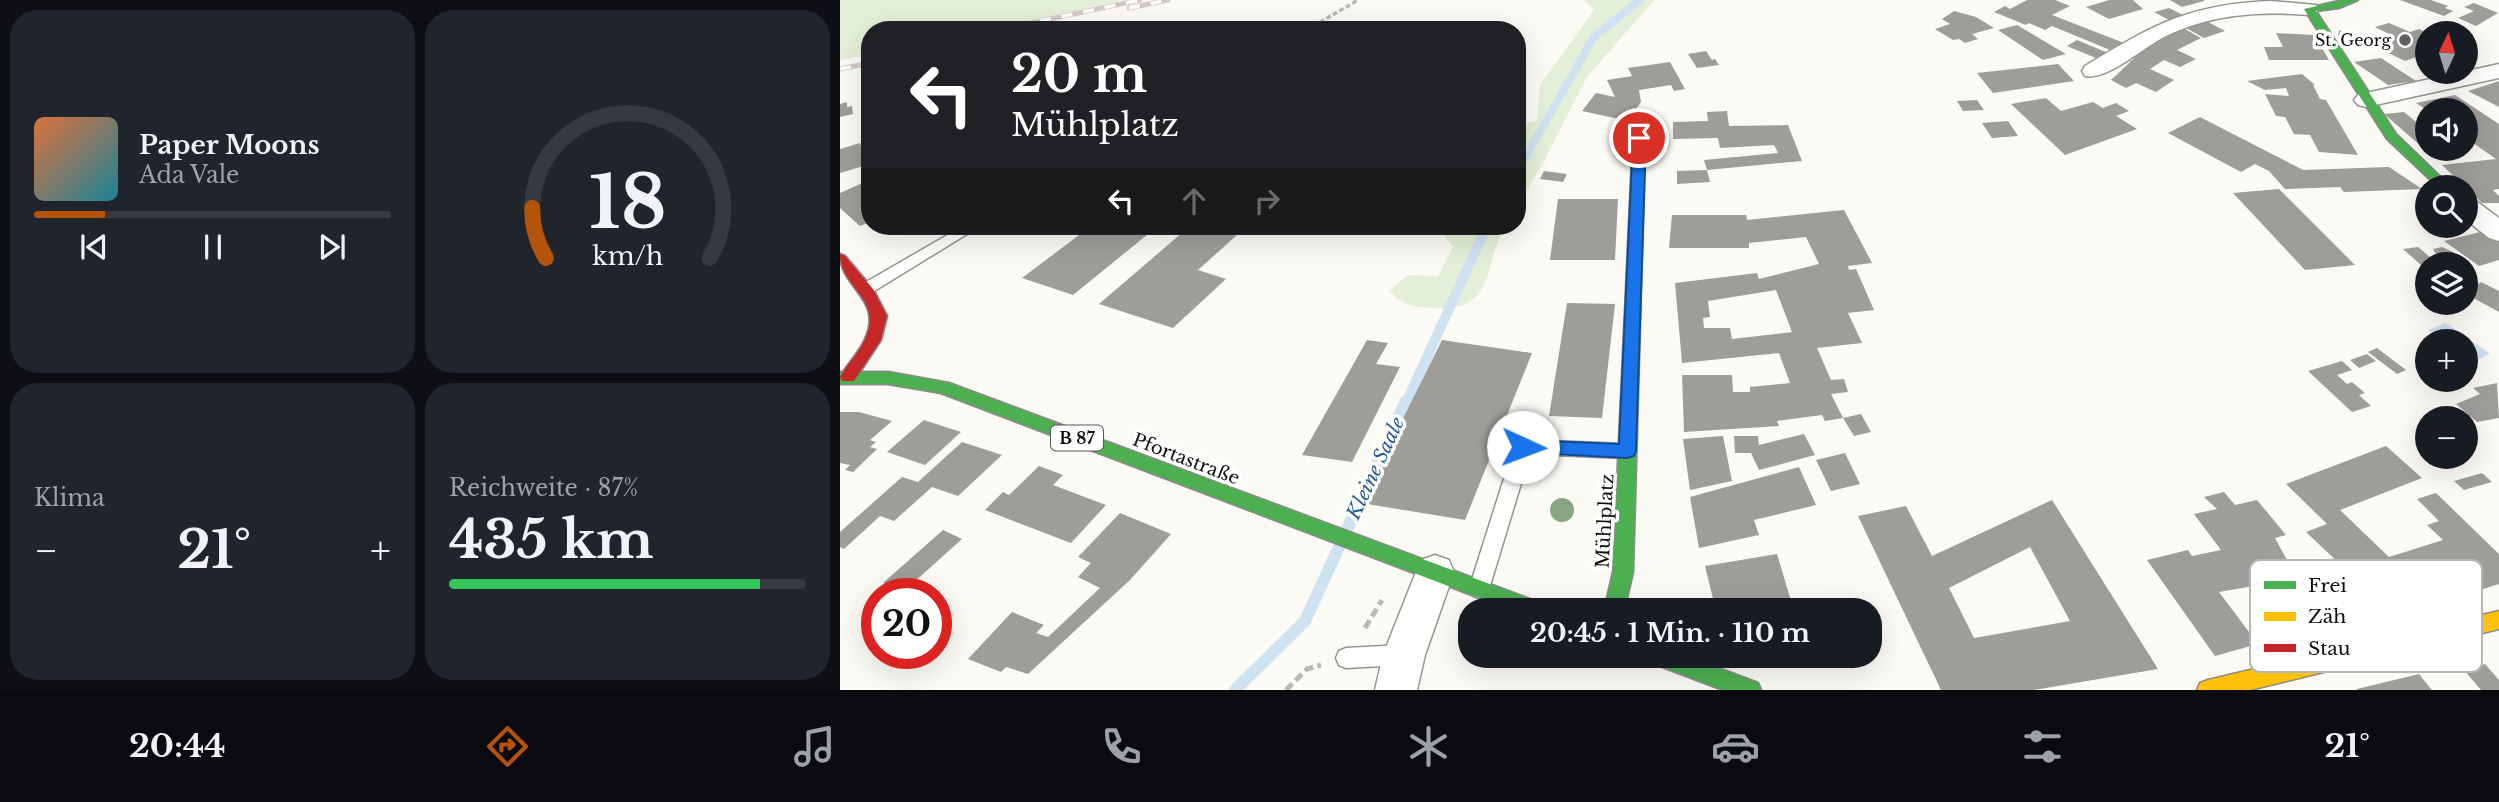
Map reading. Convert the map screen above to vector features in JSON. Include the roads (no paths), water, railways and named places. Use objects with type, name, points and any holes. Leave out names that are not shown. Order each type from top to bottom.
[{"type":"street","points":[[2093,71],[2159,31],[2188,20],[2247,8],[2287,6],[2309,9],[2335,6],[2353,0]]},
{"type":"street","points":[[2309,9],[2391,136],[2432,175]]},
{"type":"street","points":[[2367,100],[2499,71]]},
{"type":"street","name":"Mühlplatz","points":[[1617,598],[1623,572],[1639,138]]},
{"type":"street","points":[[2478,216],[2499,232]]},
{"type":"street","points":[[840,259],[880,310],[878,333],[844,377]]},
{"type":"street","name":"Pfortastraße","points":[[844,377],[888,377],[943,387],[1435,572]]},
{"type":"street","points":[[1400,673],[1435,572]]},
{"type":"street","name":"B 87","points":[[1435,572],[1504,598]]},
{"type":"street","points":[[1691,668],[1750,690]]},
{"type":"street","points":[[2208,690],[2283,672]]},
{"type":"lane","points":[[866,289],[958,235]]},
{"type":"lane","points":[[1479,589],[1523,447],[1627,451]]},
{"type":"lane","points":[[1346,658],[1400,673]]},
{"type":"water","points":[[2446,323],[2455,329],[2431,329]]},
{"type":"water","points":[[2478,346],[2490,354],[2478,360]]},
{"type":"waterway","name":"Kleine Saale","points":[[1526,156],[1594,37],[1640,0]]},
{"type":"waterway","name":"Kleine Saale","points":[[1406,403],[1483,235]]},
{"type":"waterway","name":"Kleine Saale","points":[[1235,690],[1305,621],[1406,401]]},
{"type":"railway","points":[[1040,21],[1140,0]]},
{"type":"railway","points":[[1129,8],[1168,0]]},
{"type":"railway","points":[[840,69],[861,65]]},
{"type":"place","name":"St. Georg","points":[[2405,40]]}]
